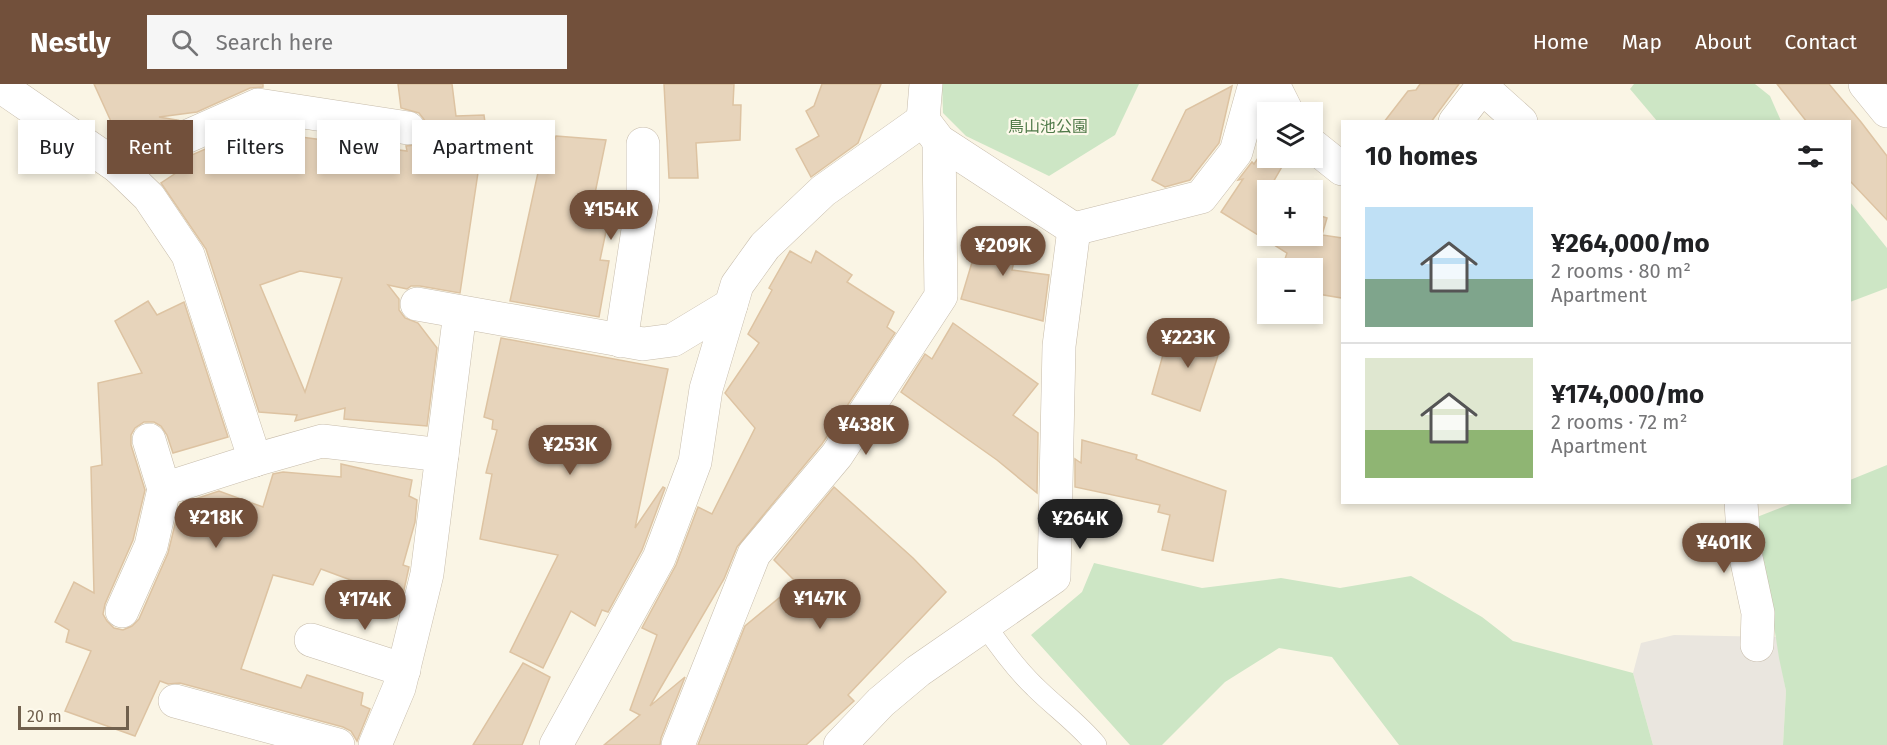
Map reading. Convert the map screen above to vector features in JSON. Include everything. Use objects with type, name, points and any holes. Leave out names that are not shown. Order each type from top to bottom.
[{"type":"street","points":[[678,745],[754,554],[837,455],[941,296],[926,84]]},
{"type":"street","points":[[931,130],[1074,229],[1201,197],[1236,152],[1255,84]]},
{"type":"street","points":[[1273,84],[1282,102]]},
{"type":"street","points":[[1864,84],[1887,111]]},
{"type":"street","points":[[0,86],[107,159]]},
{"type":"street","points":[[1457,120],[1482,87],[1519,120]]},
{"type":"street","points":[[193,134],[258,105],[408,128]]},
{"type":"street","points":[[556,745],[659,558],[695,462],[706,389],[737,285],[765,246],[823,191],[931,130]]},
{"type":"street","points":[[621,341],[643,197],[644,144]]},
{"type":"street","points":[[1323,154],[1341,168]]},
{"type":"street","points":[[125,174],[149,197],[188,255],[255,460]]},
{"type":"street","points":[[840,745],[882,702],[918,671],[1054,576],[1059,346],[1074,229]]},
{"type":"street","points":[[417,304],[642,344],[673,340],[731,305]]},
{"type":"street","points":[[375,745],[399,688],[428,574],[460,312]]},
{"type":"street","points":[[122,611],[151,546],[164,489],[149,440]]},
{"type":"street","points":[[164,489],[322,441],[442,455]]},
{"type":"street","points":[[1741,504],[1744,548],[1758,613],[1757,645]]},
{"type":"street","points":[[311,640],[404,670]]},
{"type":"street","points":[[175,701],[338,745]]},
{"type":"lane","points":[[985,625],[1010,661],[1036,688],[1082,728],[1096,745]]},
{"type":"shaded area","points":[[1674,635],[1776,637],[1786,691],[1783,745],[1653,745],[1633,673],[1641,643]]},
{"type":"green space","name":"鳥山池公園","points":[[942,84],[1139,84],[1115,135],[1049,176],[966,136],[943,113]]},
{"type":"green space","points":[[1634,84],[1755,84],[1770,96],[1781,120],[1656,120],[1630,89]]},
{"type":"green space","points":[[1851,203],[1887,248],[1887,288],[1851,302]]},
{"type":"green space","points":[[1887,465],[1887,745],[1783,745],[1786,691],[1757,517],[1790,504],[1851,504],[1851,480]]},
{"type":"green space","points":[[1094,563],[1202,588],[1281,578],[1340,588],[1411,576],[1482,617],[1513,641],[1633,673],[1653,745],[1399,745],[1332,657],[1279,648],[1225,682],[1162,745],[1130,745],[1031,635],[1082,592]]},
{"type":"building","points":[[94,84],[263,84],[263,87],[250,88],[197,112],[159,117],[177,120],[110,120]]},
{"type":"building","points":[[398,84],[452,84],[456,116],[484,115],[485,120],[424,120],[419,113],[401,108]]},
{"type":"building","points":[[664,84],[734,84],[733,105],[741,105],[740,140],[696,143],[698,178],[669,178]]},
{"type":"building","points":[[822,84],[881,84],[858,143],[811,177],[796,149],[819,136],[806,111],[814,106]]},
{"type":"building","points":[[1420,84],[1459,84],[1432,120],[1386,120],[1408,91],[1416,90]]},
{"type":"building","points":[[1777,84],[1829,84],[1861,122],[1887,156],[1887,220],[1851,182],[1851,120],[1805,120]]},
{"type":"building","points":[[1232,86],[1219,143],[1190,180],[1165,187],[1152,180],[1186,110]]},
{"type":"building","points":[[556,136],[606,140],[594,198],[612,203],[600,260],[609,261],[599,317],[510,301],[538,174],[555,174]]},
{"type":"building","points":[[305,138],[317,139],[317,174],[400,174],[400,150],[407,151],[406,146],[412,145],[412,174],[478,174],[460,293],[420,286],[411,286],[407,289],[388,285],[399,299],[399,310],[405,318],[418,323],[437,348],[427,426],[344,419],[345,408],[295,421],[297,415],[259,412],[206,249],[161,183],[174,174],[193,174],[193,154],[205,149],[205,174],[305,174]],"holes":[[[300,271],[342,278],[305,392],[260,285]]]},
{"type":"building","points":[[1257,160],[1257,168],[1281,168],[1274,180],[1257,180],[1257,234],[1221,212],[1243,179],[1238,180],[1252,162],[1254,164]]},
{"type":"building","points":[[1323,217],[1327,218],[1323,232]]},
{"type":"building","points":[[972,229],[1020,235],[1012,270],[1049,275],[1043,321],[961,299],[973,259],[965,256]]},
{"type":"building","points":[[1323,235],[1341,238],[1341,298],[1323,295],[1323,258],[1285,258],[1287,253],[1276,246],[1323,246]]},
{"type":"building","points":[[790,251],[811,263],[816,251],[852,275],[847,282],[894,312],[887,327],[895,333],[822,444],[737,547],[724,579],[650,706],[685,677],[660,745],[604,745],[640,715],[630,710],[657,635],[642,628],[676,565],[698,507],[712,514],[755,428],[725,393],[759,343],[748,334],[772,290],[769,288]]},
{"type":"building","points":[[148,301],[157,315],[184,302],[228,437],[173,453],[167,435],[161,426],[154,422],[144,422],[135,428],[131,435],[131,445],[145,490],[133,540],[105,604],[103,614],[114,628],[123,630],[132,626],[139,619],[168,553],[180,504],[219,491],[263,507],[273,474],[283,472],[341,477],[341,464],[412,480],[409,496],[417,500],[415,522],[403,565],[409,567],[402,599],[321,569],[313,585],[273,575],[241,669],[301,688],[307,675],[363,693],[361,705],[370,709],[357,741],[351,731],[343,727],[180,683],[168,684],[160,681],[135,736],[65,711],[91,651],[66,642],[69,630],[55,622],[74,582],[94,593],[91,467],[102,465],[98,383],[142,373],[115,321]]},
{"type":"building","points":[[953,323],[1038,384],[1013,415],[1038,433],[1037,493],[997,460],[901,392],[925,354],[932,359]]},
{"type":"building","points":[[1182,328],[1223,340],[1200,411],[1152,394],[1166,344],[1177,348]]},
{"type":"building","points":[[501,338],[668,369],[635,528],[663,487],[665,488],[642,550],[608,612],[602,610],[595,626],[571,611],[543,668],[510,652],[558,555],[480,539],[492,474],[486,473],[497,430],[492,429],[493,420],[484,417]]},
{"type":"building","points":[[1082,440],[1137,455],[1136,459],[1226,491],[1213,561],[1162,550],[1170,515],[1158,512],[1160,505],[1075,487],[1075,459],[1081,463]]},
{"type":"building","points":[[834,487],[913,558],[946,592],[848,695],[854,701],[806,745],[698,745],[745,626],[797,583],[774,560]]},
{"type":"building","points":[[523,663],[550,677],[522,745],[473,745]]}]
